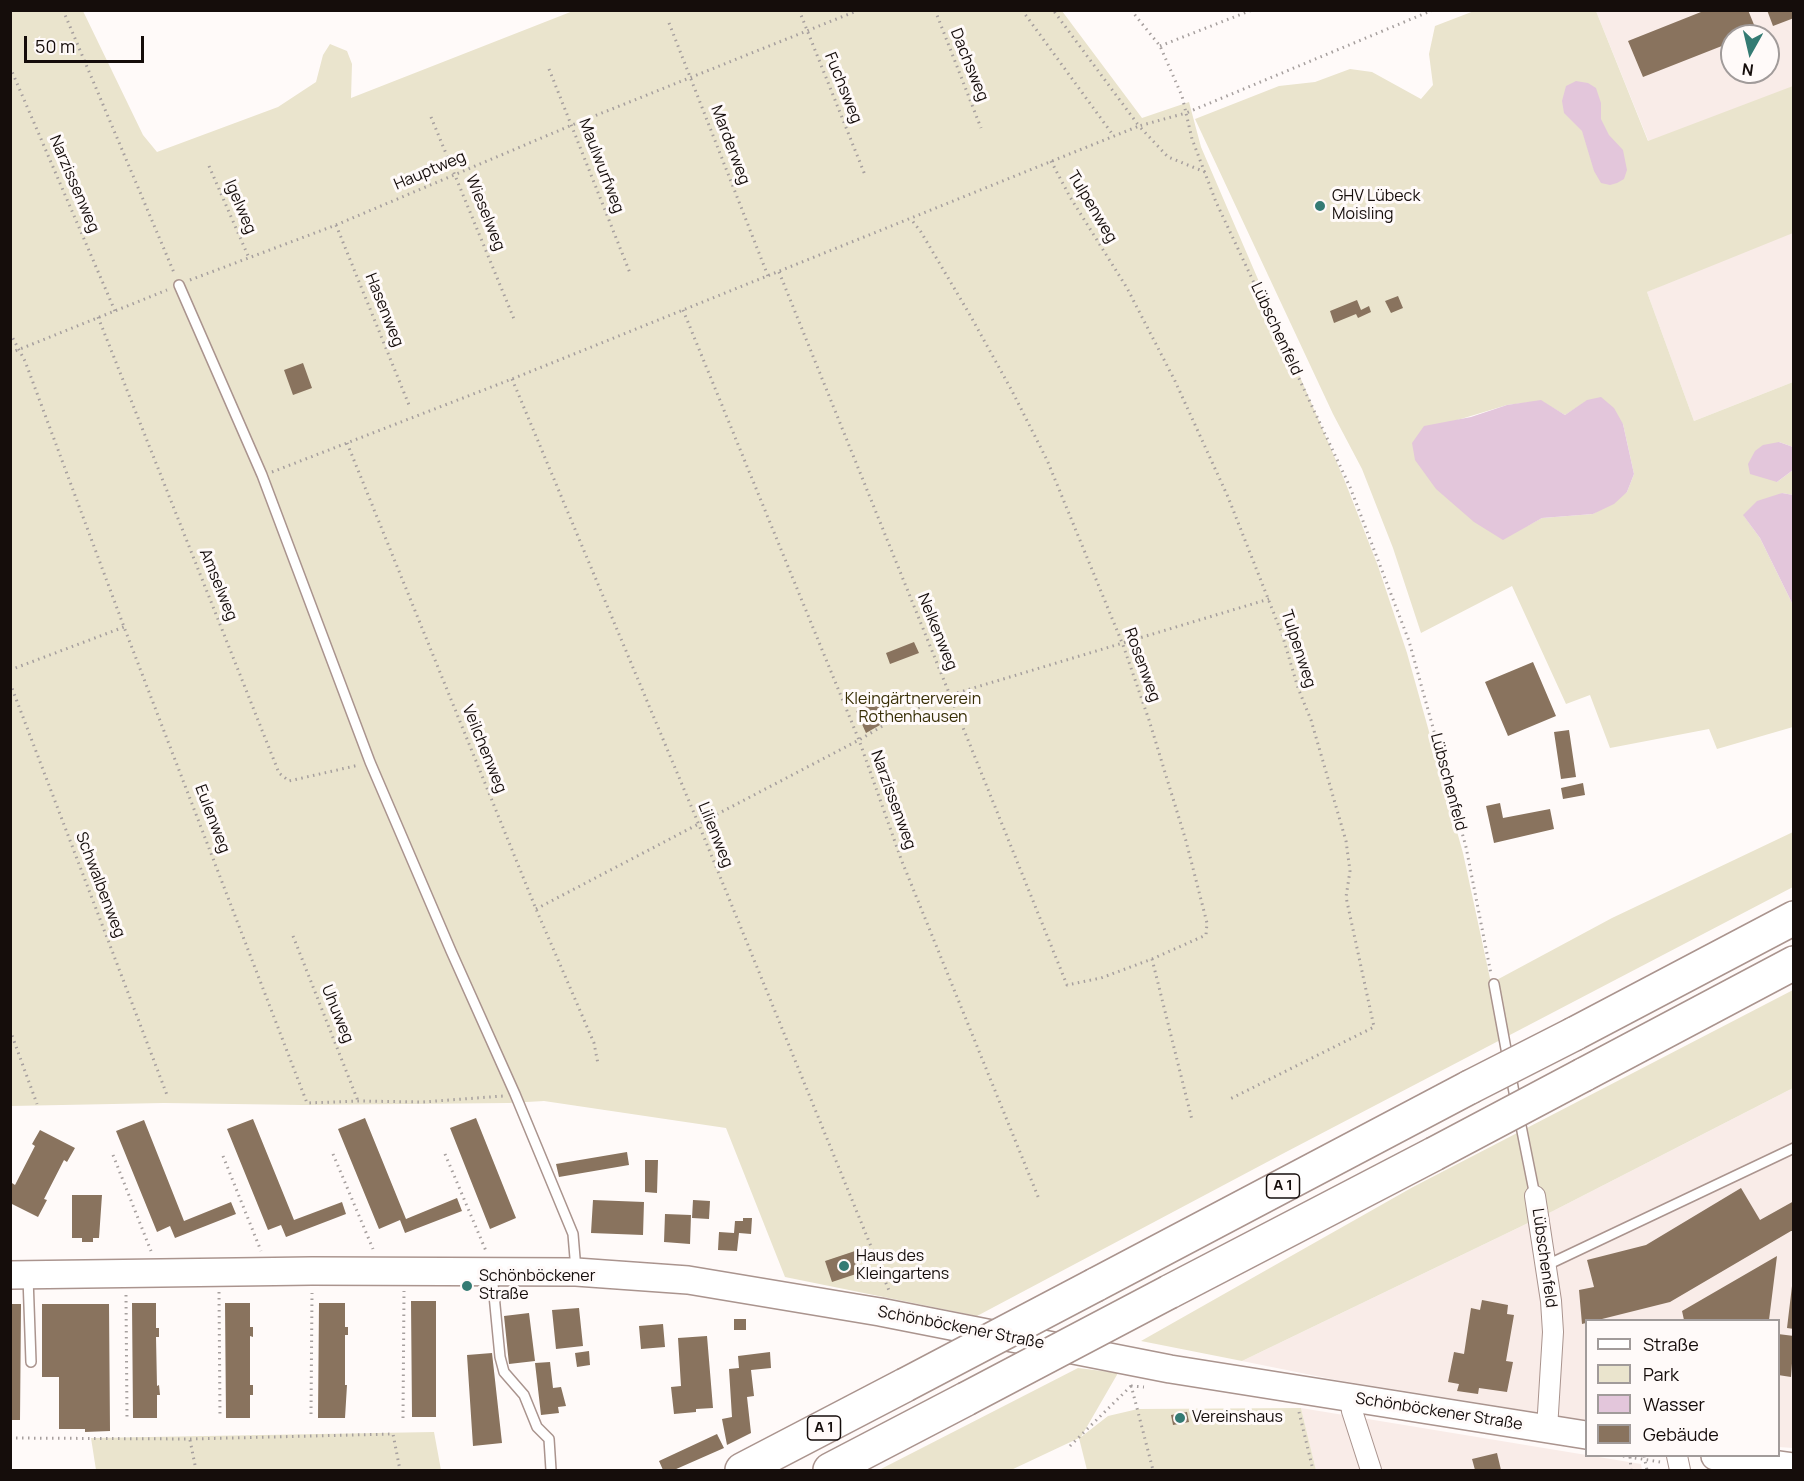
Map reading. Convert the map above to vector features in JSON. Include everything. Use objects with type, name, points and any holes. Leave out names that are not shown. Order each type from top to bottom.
[{"type":"highway","name":"A 1","points":[[742,1470],[1794,918]]},
{"type":"highway","name":"A 1","points":[[830,1470],[1794,963]]},
{"type":"main road","name":"Schönböckener Straße","points":[[19,1275],[489,1262],[576,1272],[688,1280],[880,1312],[1170,1369],[1585,1435]]},
{"type":"main road","points":[[1728,1457],[1794,1467]]},
{"type":"street","name":"Lübschenfeld","points":[[1535,1196],[1553,1332],[1547,1429]]},
{"type":"street","points":[[1350,1397],[1352,1411],[1371,1470]]},
{"type":"lane","points":[[179,285],[262,475],[370,762],[515,1094],[573,1234],[576,1272]]},
{"type":"lane","name":"Lübschenfeld","points":[[1494,984],[1535,1196]]},
{"type":"lane","points":[[1545,1266],[1794,1148]]},
{"type":"lane","points":[[489,1262],[500,1357],[504,1372],[524,1395],[537,1427],[549,1439],[551,1470]]},
{"type":"lane","points":[[19,1275],[31,1362]]},
{"type":"path","points":[[63,10],[179,285]]},
{"type":"path","name":"Fuchsweg","points":[[799,10],[865,175]]},
{"type":"path","name":"Hauptweg","points":[[10,353],[336,225],[572,125],[859,10]]},
{"type":"path","name":"Dachsweg","points":[[935,10],[981,128]]},
{"type":"path","points":[[1022,10],[1113,135]]},
{"type":"path","points":[[1053,10],[1139,126],[1168,157],[1205,172]]},
{"type":"path","points":[[1131,10],[1160,46],[1252,10]]},
{"type":"path","points":[[262,475],[512,380],[1113,135],[1186,113],[1433,10]]},
{"type":"path","name":"Marderweg","points":[[669,23],[768,276]]},
{"type":"path","name":"Lübschenfeld","points":[[1160,46],[1182,96],[1192,139],[1216,202],[1350,487],[1409,641],[1466,847],[1494,984]]},
{"type":"path","name":"Narzissenweg","points":[[10,67],[115,311]]},
{"type":"path","name":"Maulwurfweg","points":[[549,69],[630,273]]},
{"type":"path","name":"Wieselweg","points":[[431,117],[456,173],[514,319]]},
{"type":"path","name":"Tulpenweg","points":[[1051,160],[1070,197],[1127,288],[1175,381],[1228,497],[1269,599],[1311,720],[1346,841],[1350,870],[1346,897],[1374,1027],[1230,1099]]},
{"type":"path","name":"Igelweg","points":[[209,166],[249,258]]},
{"type":"path","name":"Rosenweg","points":[[911,219],[921,232],[980,333],[1047,460],[1123,645],[1165,771],[1207,923],[1206,934],[1152,959]]},
{"type":"path","name":"Hasenweg","points":[[336,225],[409,405]]},
{"type":"path","name":"Nelkenweg","points":[[779,272],[1068,985],[1101,978],[1152,959]]},
{"type":"path","name":"Narzissenweg","points":[[683,310],[859,740],[901,859],[1040,1199]]},
{"type":"path","name":"Amselweg","points":[[98,318],[279,773],[289,781],[370,762]]},
{"type":"path","name":"Eulenweg","points":[[10,333],[25,361],[124,627],[307,1103],[423,1102],[491,1098],[515,1094]]},
{"type":"path","name":"Lilienweg","points":[[512,380],[699,825],[890,1292],[890,1302]]},
{"type":"path","name":"Veilchenweg","points":[[347,443],[536,909],[594,1043],[598,1064]]},
{"type":"path","points":[[536,909],[859,740],[901,715],[950,695],[1123,645],[1269,599]]},
{"type":"path","points":[[10,670],[124,627]]},
{"type":"path","name":"Schwalbenweg","points":[[10,683],[168,1095]]},
{"type":"path","name":"Uhuweg","points":[[293,936],[358,1101]]},
{"type":"path","points":[[1152,959],[1192,1120]]},
{"type":"path","points":[[10,1030],[37,1104]]},
{"type":"path","points":[[333,1154],[374,1252]]},
{"type":"path","points":[[445,1154],[489,1262]]},
{"type":"path","points":[[113,1155],[151,1252]]},
{"type":"path","points":[[224,1156],[261,1251]]},
{"type":"path","points":[[403,1284],[403,1418]]},
{"type":"path","points":[[218,1285],[220,1416]]},
{"type":"path","points":[[312,1285],[312,1414]]},
{"type":"path","points":[[126,1286],[127,1419]]},
{"type":"path","points":[[1070,1446],[1131,1386],[1153,1470]]},
{"type":"path","points":[[1298,1408],[1313,1470]]},
{"type":"path","points":[[10,1438],[190,1439],[393,1434],[400,1470]]},
{"type":"path","points":[[190,1439],[196,1470]]},
{"type":"shaded area","points":[[1596,11],[1793,11],[1793,382],[1694,421],[1647,292],[1700,269]]},
{"type":"shaded area","points":[[1793,1088],[1793,1448],[1780,1447],[1780,1319],[1585,1319],[1585,1420],[1336,1380],[1242,1361],[1553,1211]]},
{"type":"shaded area","points":[[1301,1408],[1585,1455],[1585,1457],[1641,1464],[1642,1470],[1316,1470]]},
{"type":"green space","name":"Kleingärtnerverein Rothenhausen","points":[[10,11],[83,11],[143,135],[157,152],[278,107],[316,82],[323,55],[330,44],[347,51],[352,64],[351,98],[573,11],[1062,11],[1142,118],[1189,102],[1201,147],[1344,479],[1378,566],[1407,653],[1463,853],[1491,983],[1612,918],[1793,832],[1793,887],[977,1316],[785,1277],[726,1128],[544,1101],[11,1106]]},
{"type":"green space","points":[[1474,11],[1596,11],[1648,141],[1793,86],[1793,233],[1647,292],[1694,421],[1793,382],[1793,447],[1779,442],[1777,482],[1793,470],[1793,495],[1782,493],[1744,516],[1760,538],[1793,605],[1793,727],[1717,749],[1709,729],[1610,748],[1590,695],[1566,704],[1512,586],[1421,633],[1393,548],[1362,469],[1333,414],[1195,119],[1279,86],[1315,82],[1350,69],[1372,72],[1421,99],[1433,85],[1429,54],[1435,26]],"holes":[[[1541,401],[1565,415],[1587,401],[1623,424],[1634,474],[1627,492],[1593,514],[1542,518],[1527,526],[1451,422],[1507,405]]]},
{"type":"green space","points":[[1793,990],[1793,1088],[1553,1211],[1242,1361],[1141,1341],[1413,1187]]},
{"type":"green space","points":[[1078,1368],[1118,1373],[1081,1437],[1108,1416],[1138,1409],[1301,1408],[1316,1470],[1087,1470],[1079,1438],[1011,1470],[879,1470]]},
{"type":"green space","points":[[434,1432],[441,1470],[96,1470],[91,1438]]},
{"type":"water","points":[[1576,81],[1588,83],[1596,88],[1601,103],[1601,119],[1609,135],[1623,150],[1627,170],[1624,179],[1617,183],[1610,185],[1601,183],[1594,171],[1582,131],[1564,113],[1562,101],[1566,86]]},
{"type":"water","points":[[1601,397],[1614,408],[1623,424],[1634,474],[1627,492],[1614,504],[1593,514],[1542,518],[1503,540],[1474,522],[1436,489],[1415,460],[1412,443],[1424,426],[1471,417],[1507,405],[1541,400],[1565,415],[1587,400]]},
{"type":"water","points":[[1779,442],[1793,447],[1793,470],[1777,482],[1750,474],[1748,464],[1755,451],[1763,445]]},
{"type":"water","points":[[1782,493],[1793,495],[1793,605],[1760,538],[1743,515],[1757,501]]},
{"type":"building","points":[[1706,10],[1748,10],[1754,24],[1720,24],[1720,47],[1643,77],[1628,41]]},
{"type":"building","points":[[1767,10],[1794,10],[1794,18],[1772,24]]},
{"type":"building","points":[[1398,296],[1403,308],[1391,313],[1385,301]]},
{"type":"building","points":[[1357,300],[1361,310],[1369,306],[1371,312],[1358,318],[1356,314],[1334,323],[1330,311]]},
{"type":"building","points":[[303,363],[312,388],[293,395],[284,370]]},
{"type":"building","points":[[914,642],[919,653],[890,664],[886,653]]},
{"type":"building","points":[[1533,662],[1556,716],[1508,736],[1485,682]]},
{"type":"building","points":[[884,698],[894,717],[866,733],[856,711]]},
{"type":"building","points":[[1569,730],[1576,777],[1561,779],[1554,732]]},
{"type":"building","points":[[1583,783],[1585,795],[1563,799],[1561,788]]},
{"type":"building","points":[[1500,803],[1503,818],[1550,809],[1554,829],[1494,843],[1486,806]]},
{"type":"building","points":[[365,1118],[406,1219],[457,1198],[462,1211],[405,1233],[400,1220],[379,1229],[338,1129]]},
{"type":"building","points":[[476,1118],[516,1218],[490,1229],[450,1128]]},
{"type":"building","points":[[253,1119],[294,1220],[342,1202],[346,1214],[286,1237],[281,1225],[268,1230],[227,1129]]},
{"type":"building","points":[[144,1120],[184,1221],[231,1202],[236,1214],[175,1238],[170,1226],[157,1232],[116,1131]]},
{"type":"building","points":[[40,1130],[75,1148],[67,1162],[64,1160],[44,1199],[47,1200],[38,1217],[10,1203],[10,1186],[12,1183],[15,1185],[35,1146],[32,1144]]},
{"type":"building","points":[[627,1152],[629,1165],[559,1177],[556,1164]]},
{"type":"building","points":[[645,1160],[658,1160],[657,1193],[645,1192]]},
{"type":"building","points":[[1741,1188],[1760,1220],[1794,1201],[1794,1231],[1670,1302],[1602,1319],[1585,1319],[1585,1323],[1582,1324],[1579,1290],[1594,1287],[1587,1260],[1646,1245]]},
{"type":"building","points":[[72,1195],[102,1195],[99,1238],[93,1238],[93,1242],[82,1242],[82,1238],[72,1238]]},
{"type":"building","points":[[593,1200],[644,1202],[643,1235],[591,1233]]},
{"type":"building","points":[[693,1200],[710,1201],[709,1219],[692,1218]]},
{"type":"building","points":[[665,1214],[691,1215],[690,1244],[664,1242]]},
{"type":"building","points":[[743,1218],[752,1218],[751,1234],[739,1233],[737,1251],[718,1250],[719,1232],[734,1233],[735,1221],[743,1221]]},
{"type":"building","name":"Haus des Kleingartens","points":[[855,1251],[862,1272],[832,1282],[825,1261]]},
{"type":"building","points":[[1777,1256],[1769,1319],[1684,1319],[1682,1311]]},
{"type":"building","points":[[1792,1286],[1794,1286],[1794,1329],[1787,1328]]},
{"type":"building","points":[[1482,1300],[1508,1305],[1507,1314],[1514,1315],[1506,1361],[1513,1362],[1507,1392],[1479,1388],[1478,1394],[1457,1391],[1459,1384],[1448,1382],[1454,1352],[1464,1354],[1471,1308],[1480,1310]]},
{"type":"building","points":[[411,1301],[436,1301],[436,1417],[412,1417]]},
{"type":"building","points":[[132,1303],[156,1303],[156,1328],[159,1328],[159,1337],[156,1337],[157,1386],[159,1385],[160,1395],[157,1395],[157,1418],[133,1418]]},
{"type":"building","points":[[225,1303],[250,1303],[250,1327],[253,1327],[253,1337],[250,1336],[250,1385],[253,1385],[253,1395],[250,1395],[250,1418],[226,1418]]},
{"type":"building","points":[[319,1303],[345,1303],[345,1327],[348,1327],[348,1335],[345,1335],[345,1385],[347,1385],[345,1418],[318,1418]]},
{"type":"building","points":[[10,1304],[21,1304],[20,1420],[10,1420]]},
{"type":"building","points":[[42,1304],[109,1304],[110,1431],[85,1432],[85,1429],[59,1429],[59,1377],[42,1377]]},
{"type":"building","points":[[579,1308],[583,1346],[556,1349],[552,1310]]},
{"type":"building","points":[[529,1313],[535,1361],[509,1364],[504,1316]]},
{"type":"building","points":[[734,1319],[746,1319],[746,1330],[734,1330]]},
{"type":"building","points":[[663,1324],[665,1347],[641,1349],[639,1326]]},
{"type":"building","points":[[1780,1334],[1794,1336],[1791,1377],[1780,1375]]},
{"type":"building","points":[[707,1336],[713,1408],[674,1414],[671,1387],[681,1386],[678,1338]]},
{"type":"building","points":[[589,1351],[590,1365],[577,1367],[575,1353]]},
{"type":"building","points":[[770,1352],[771,1368],[751,1370],[754,1396],[747,1397],[751,1433],[727,1445],[722,1419],[732,1417],[729,1369],[739,1368],[738,1356]]},
{"type":"building","points":[[492,1353],[502,1443],[473,1446],[467,1355]]},
{"type":"building","points":[[550,1362],[553,1388],[561,1387],[566,1406],[558,1407],[559,1413],[541,1415],[535,1363]]},
{"type":"building","name":"Vereinshaus","points":[[1187,1412],[1189,1422],[1173,1425],[1171,1415]]},
{"type":"building","points":[[717,1434],[724,1448],[674,1470],[663,1470],[659,1461]]},
{"type":"building","points":[[1497,1453],[1501,1470],[1475,1470],[1472,1459]]},
{"type":"place","name":"GHV Lübeck Moisling","points":[[1320,206]]},
{"type":"place","name":"Haus des Kleingartens","points":[[844,1266]]},
{"type":"place","name":"Schönböckener Straße","points":[[467,1286]]},
{"type":"place","name":"Vereinshaus","points":[[1180,1418]]}]
